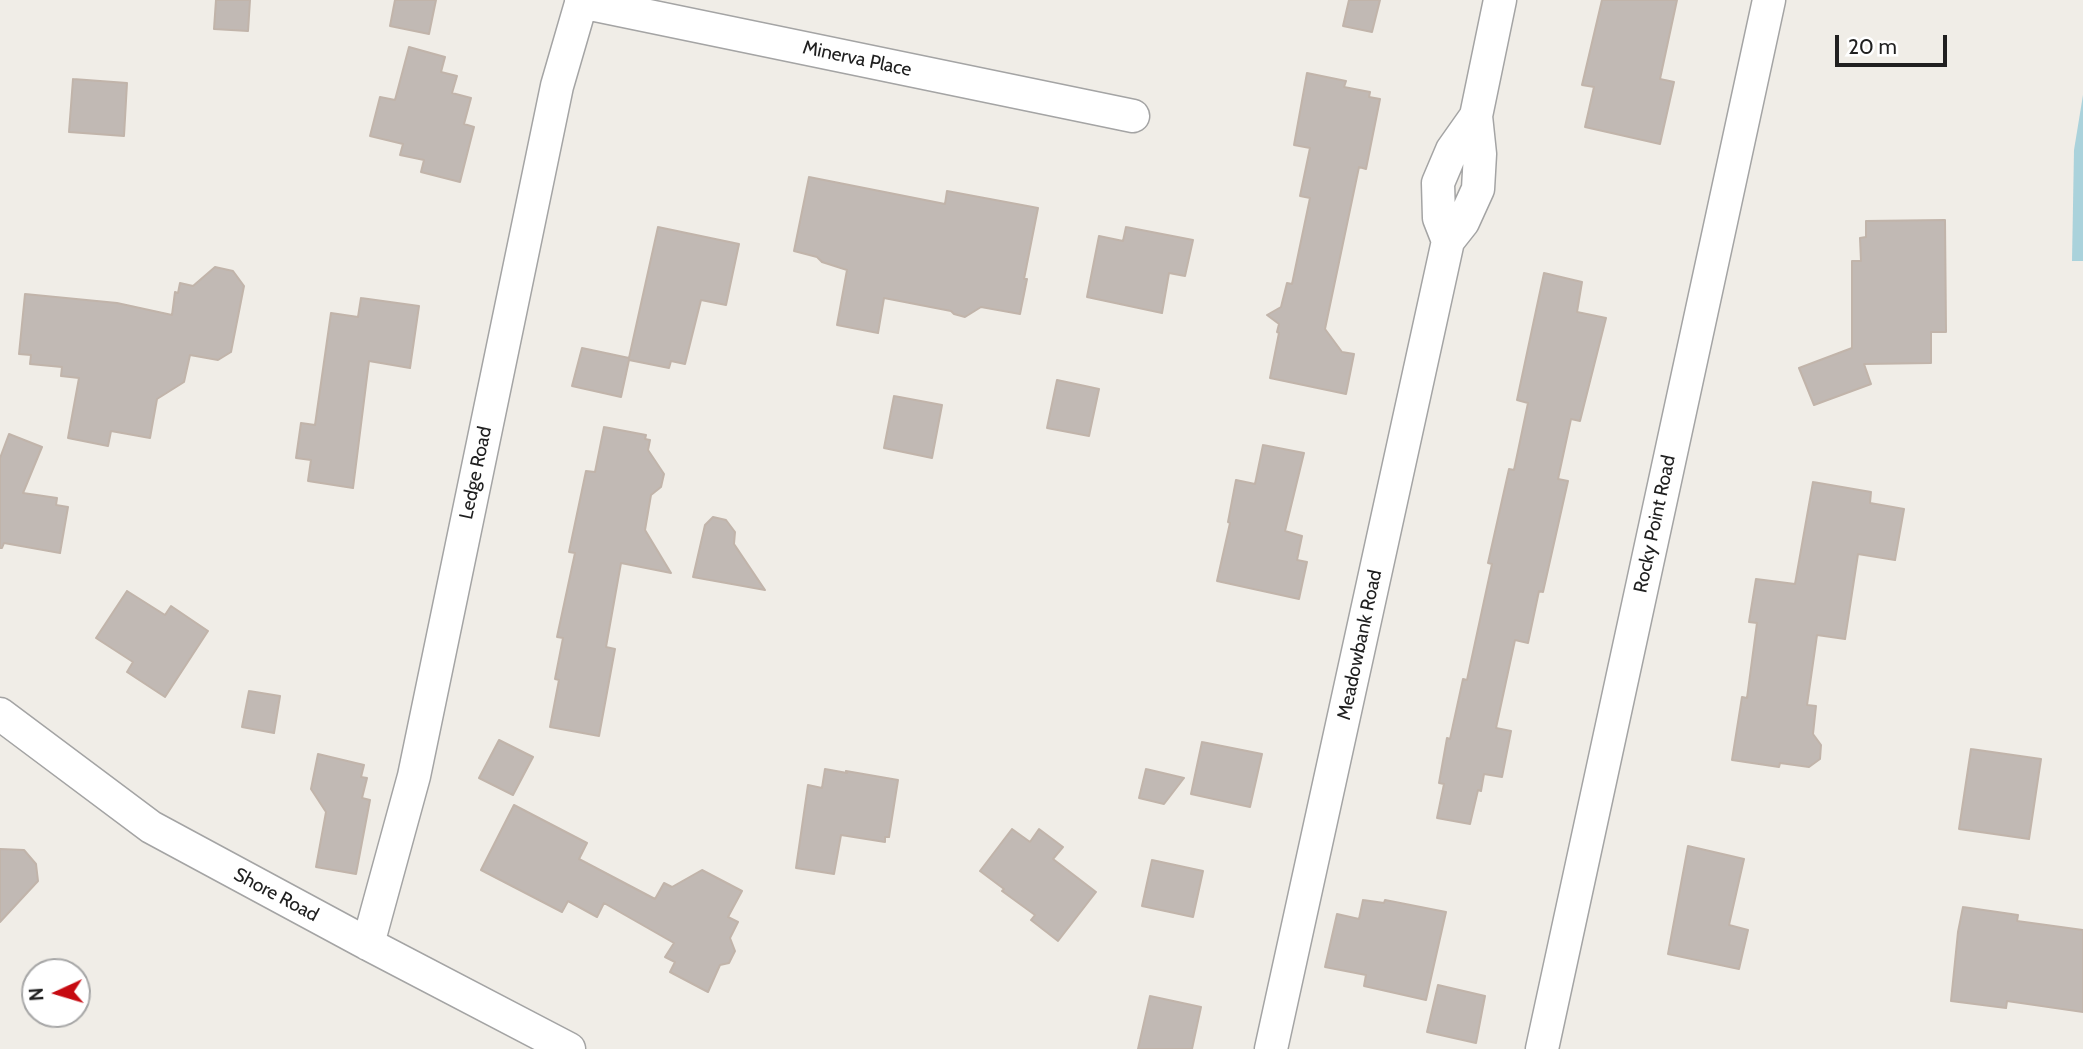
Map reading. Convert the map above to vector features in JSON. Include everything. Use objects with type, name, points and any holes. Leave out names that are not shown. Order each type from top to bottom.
[{"type":"street","name":"Meadowbank Road","points":[[1271,1049],[1448,241],[1463,222],[1478,189],[1480,154],[1476,116],[1500,0]]},
{"type":"street","name":"Rocky Point Road","points":[[1542,1049],[1769,0]]},
{"type":"street","name":"Minerva Place","points":[[582,1],[1133,116]]},
{"type":"street","name":"Ledge Road","points":[[368,944],[414,776],[548,126],[582,1]]},
{"type":"street","name":"Shore Road","points":[[0,714],[151,827],[569,1049]]},
{"type":"water","points":[[2083,95],[2083,261],[2072,261],[2074,150]]},
{"type":"building","points":[[216,0],[250,0],[248,31],[214,29]]},
{"type":"building","points":[[395,0],[436,0],[429,34],[390,26]]},
{"type":"building","points":[[1349,0],[1380,0],[1372,32],[1343,26]]},
{"type":"building","points":[[1602,0],[1677,0],[1660,79],[1674,82],[1660,144],[1585,127],[1594,87],[1582,85]]},
{"type":"building","points":[[409,47],[445,57],[441,72],[457,76],[452,93],[471,98],[464,124],[474,127],[460,182],[421,172],[424,160],[400,155],[403,144],[370,136],[380,97],[395,100]]},
{"type":"building","points":[[1307,73],[1346,81],[1344,87],[1370,92],[1369,97],[1380,99],[1366,169],[1359,167],[1325,329],[1342,352],[1354,354],[1346,394],[1270,378],[1279,324],[1267,315],[1281,307],[1287,283],[1292,284],[1310,198],[1300,196],[1310,148],[1294,145]]},
{"type":"building","points":[[73,79],[127,83],[124,136],[69,132]]},
{"type":"building","points":[[809,177],[945,204],[947,191],[1038,208],[1020,314],[981,307],[965,317],[951,311],[884,298],[878,333],[837,325],[847,270],[822,262],[817,257],[794,251]]},
{"type":"building","points":[[1945,220],[1946,332],[1931,332],[1931,363],[1864,364],[1871,384],[1814,405],[1799,368],[1852,348],[1852,261],[1861,261],[1860,238],[1866,237],[1866,221]]},
{"type":"building","points":[[658,227],[739,244],[726,305],[701,300],[685,364],[671,361],[669,368],[629,360],[621,397],[572,386],[582,348],[629,358]]},
{"type":"building","points":[[1126,227],[1193,240],[1185,276],[1169,273],[1162,313],[1087,297],[1099,236],[1123,241]]},
{"type":"building","points":[[215,267],[233,271],[244,286],[231,352],[218,360],[190,355],[184,382],[157,399],[150,438],[111,431],[108,446],[68,438],[79,378],[61,376],[62,367],[30,364],[31,355],[19,354],[25,294],[117,303],[172,315],[175,292],[178,293],[180,283],[193,286]]},
{"type":"building","points":[[1544,273],[1582,282],[1577,312],[1606,318],[1580,421],[1571,419],[1558,479],[1568,481],[1543,592],[1539,591],[1528,643],[1515,640],[1496,728],[1511,731],[1502,777],[1484,774],[1470,824],[1437,818],[1444,784],[1439,783],[1447,738],[1450,739],[1463,679],[1467,680],[1492,564],[1488,563],[1509,469],[1514,470],[1528,403],[1517,400]]},
{"type":"building","points":[[361,298],[419,306],[410,368],[369,361],[353,488],[308,481],[311,460],[296,458],[301,423],[315,425],[331,313],[358,317]]},
{"type":"building","points":[[1057,380],[1099,389],[1089,436],[1047,428]]},
{"type":"building","points":[[894,396],[942,405],[932,458],[884,448]]},
{"type":"building","points":[[604,427],[646,435],[645,439],[650,440],[648,450],[664,474],[661,487],[651,495],[645,530],[671,573],[621,563],[606,647],[615,649],[599,736],[550,727],[559,680],[555,679],[563,638],[557,637],[575,553],[569,552],[586,471],[595,472]]},
{"type":"building","points":[[9,434],[42,447],[23,493],[57,498],[56,505],[68,507],[60,553],[4,543],[0,548],[0,458]]},
{"type":"building","points":[[1263,445],[1304,453],[1285,531],[1302,536],[1297,560],[1307,562],[1299,599],[1217,581],[1236,480],[1255,484]]},
{"type":"building","points":[[1813,482],[1871,492],[1870,503],[1904,509],[1895,560],[1858,554],[1845,639],[1817,635],[1807,705],[1816,706],[1813,734],[1821,745],[1820,759],[1809,767],[1780,763],[1779,767],[1732,760],[1742,697],[1747,698],[1757,623],[1749,622],[1756,579],[1795,584]]},
{"type":"building","points":[[713,517],[726,520],[735,532],[734,544],[765,590],[693,577],[705,525]]},
{"type":"building","points":[[127,591],[165,615],[171,606],[208,631],[165,697],[127,672],[133,662],[96,638]]},
{"type":"building","points":[[249,691],[280,696],[274,733],[242,727]]},
{"type":"building","points":[[499,740],[533,757],[513,795],[479,778]]},
{"type":"building","points":[[1202,742],[1262,754],[1250,807],[1191,794]]},
{"type":"building","points":[[1971,749],[2041,759],[2029,839],[1959,829]]},
{"type":"building","points":[[318,754],[364,765],[361,777],[367,778],[362,798],[370,800],[356,874],[316,867],[326,812],[311,789]]},
{"type":"building","points":[[825,769],[898,780],[889,837],[885,837],[885,842],[841,835],[834,874],[796,868],[808,785],[822,788]]},
{"type":"building","points":[[1146,769],[1184,778],[1164,804],[1139,798]]},
{"type":"building","points":[[514,805],[587,843],[579,859],[655,899],[664,883],[672,887],[702,870],[742,891],[728,917],[738,922],[730,938],[735,951],[729,963],[720,965],[708,992],[670,972],[675,962],[665,957],[674,943],[604,903],[597,917],[568,901],[562,912],[481,870]]},
{"type":"building","points":[[1012,829],[1030,842],[1039,829],[1063,847],[1053,859],[1096,892],[1058,941],[1031,920],[1035,915],[980,871]]},
{"type":"building","points":[[1688,846],[1744,859],[1729,925],[1748,930],[1739,969],[1668,954]]},
{"type":"building","points":[[0,849],[24,850],[36,864],[38,881],[0,922]]},
{"type":"building","points":[[1152,860],[1203,871],[1193,917],[1142,906]]},
{"type":"building","points":[[1363,900],[1384,903],[1385,900],[1446,912],[1426,1000],[1364,986],[1366,975],[1325,967],[1337,914],[1359,919]]},
{"type":"building","points":[[1963,907],[2018,915],[2017,921],[2083,930],[2083,1012],[2007,1001],[2006,1008],[1951,1001]]},
{"type":"building","points":[[1438,985],[1485,996],[1476,1043],[1427,1032]]},
{"type":"building","points":[[1150,996],[1201,1007],[1192,1049],[1138,1049]]}]
